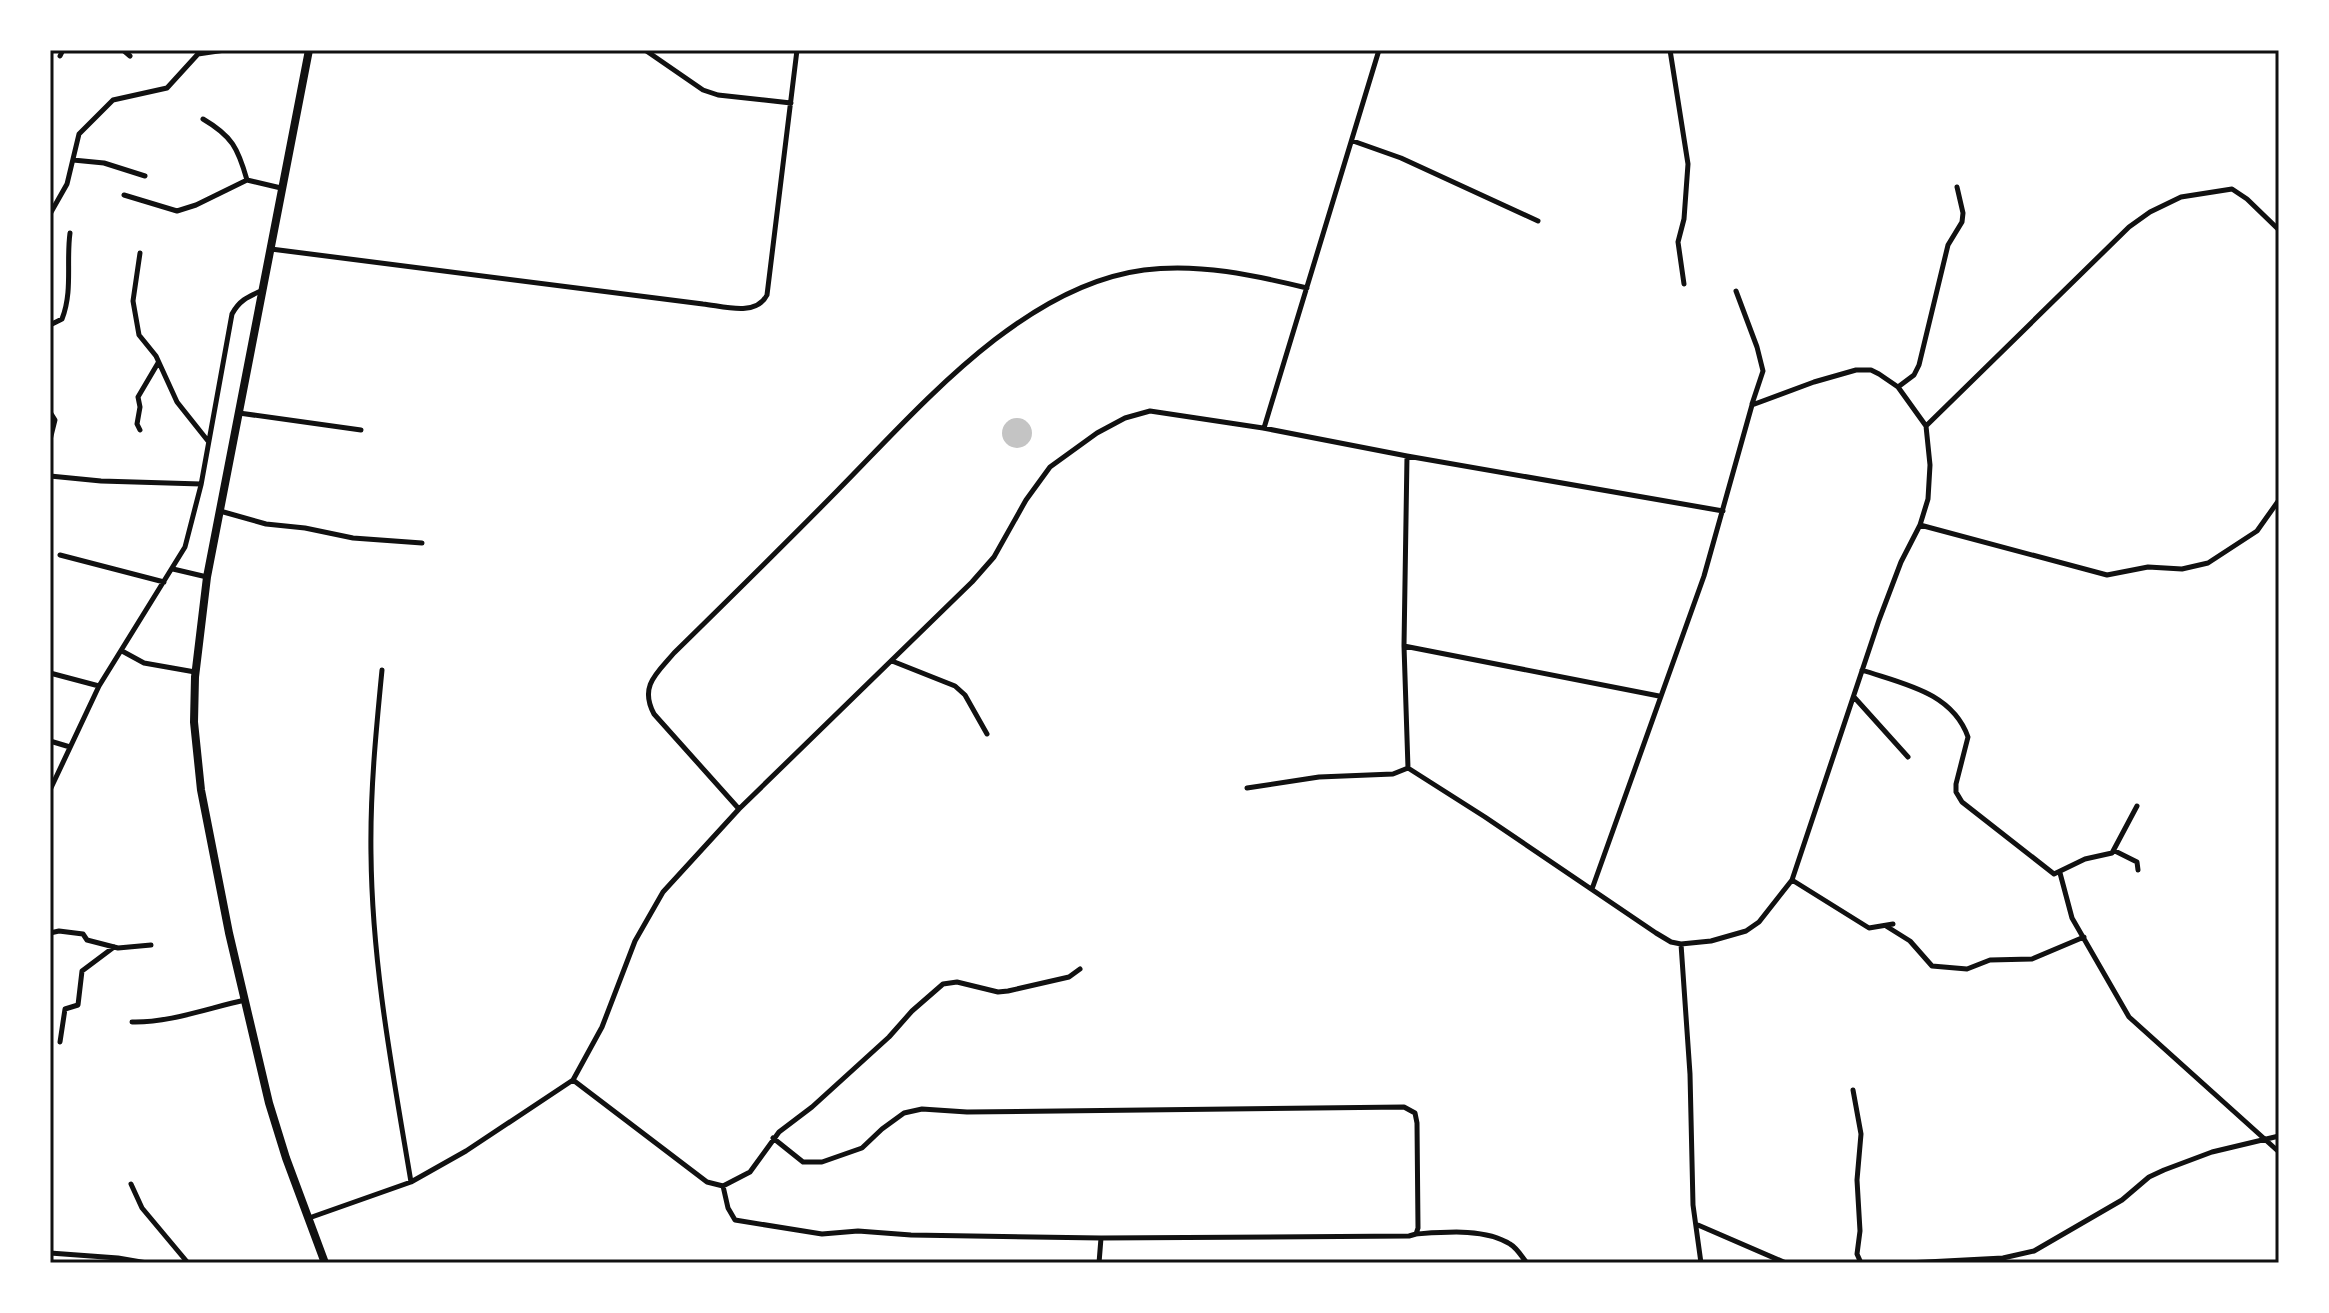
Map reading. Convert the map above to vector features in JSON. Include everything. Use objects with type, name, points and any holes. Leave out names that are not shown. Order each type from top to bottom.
[{"type":"highway","points":[[309,50],[207,577],[195,672],[194,722],[201,790],[269,1103],[325,1263]]},
{"type":"street","points":[[123,50],[130,56]]},
{"type":"street","points":[[50,214],[67,184],[79,134],[113,100],[167,88],[198,54],[225,50]]},
{"type":"street","points":[[645,50],[703,90],[718,95],[791,103]]},
{"type":"street","points":[[270,249],[703,304],[746,308],[758,305],[767,295],[797,50]]},
{"type":"street","points":[[1263,428],[1379,50]]},
{"type":"street","points":[[1670,50],[1688,164],[1684,219],[1678,242],[1684,284]]},
{"type":"street","points":[[203,119],[229,137],[237,147],[247,180]]},
{"type":"street","points":[[1353,141],[1390,153],[1538,221]]},
{"type":"street","points":[[73,160],[104,163],[145,176]]},
{"type":"street","points":[[124,195],[177,211],[247,180],[281,188]]},
{"type":"street","points":[[1898,387],[1914,375],[1919,365],[1948,245],[1962,222],[1957,187]]},
{"type":"street","points":[[1926,426],[2109,245],[2150,212],[2187,195],[2232,189],[2279,230]]},
{"type":"street","points":[[50,325],[62,319],[69,302],[67,255],[70,233]]},
{"type":"street","points":[[140,253],[134,312],[139,335],[159,362],[177,402],[208,442]]},
{"type":"street","points":[[739,809],[654,714],[648,698],[650,680],[988,344],[1068,295],[1142,270],[1231,272],[1307,288]]},
{"type":"street","points":[[50,790],[99,686],[173,569],[189,535],[232,314],[237,304],[261,291]]},
{"type":"street","points":[[1592,889],[1704,576],[1763,371],[1736,291]]},
{"type":"street","points":[[140,430],[137,424],[138,397],[159,362]]},
{"type":"street","points":[[1408,768],[1671,942],[1681,944],[1730,937],[1759,922],[1792,880],[1862,670],[1901,562],[1920,525],[1929,483],[1926,426],[1898,387],[1879,374],[1864,369],[1814,382],[1752,405]]},
{"type":"street","points":[[309,1218],[411,1182],[466,1151],[573,1080],[602,1027],[631,951],[653,908],[673,880],[739,809],[972,582],[994,557],[1026,500],[1050,467],[1097,433],[1125,418],[1150,411],[1263,428],[1723,511]]},
{"type":"street","points":[[50,412],[55,420],[50,440]]},
{"type":"street","points":[[238,412],[361,430]]},
{"type":"street","points":[[1407,456],[1404,646],[1408,768]]},
{"type":"street","points":[[50,476],[201,485]]},
{"type":"street","points":[[1920,525],[2107,575],[2148,567],[2182,569],[2208,563],[2257,531],[2279,500]]},
{"type":"street","points":[[219,511],[266,524],[353,538],[422,543]]},
{"type":"street","points":[[60,555],[164,582]]},
{"type":"street","points":[[173,569],[207,577]]},
{"type":"street","points":[[1404,646],[1659,696]]},
{"type":"street","points":[[122,651],[144,663],[195,672]]},
{"type":"street","points":[[892,661],[955,686],[965,695],[987,734]]},
{"type":"street","points":[[382,670],[373,768],[371,841],[377,957],[385,1029],[411,1182]]},
{"type":"street","points":[[1862,670],[1922,690],[1943,701],[1955,712],[1968,737],[1956,792],[1962,802],[2047,871],[2060,873],[2085,859],[2115,851],[2137,862],[2138,870]]},
{"type":"street","points":[[50,673],[99,686]]},
{"type":"street","points":[[1854,697],[1908,757]]},
{"type":"street","points":[[50,741],[70,747]]},
{"type":"street","points":[[1247,788],[1319,777],[1393,774],[1408,768]]},
{"type":"street","points":[[2115,851],[2122,831],[2137,806]]},
{"type":"street","points":[[2060,873],[2072,918],[2129,1017],[2279,1152]]},
{"type":"street","points":[[1792,880],[1869,928],[1893,924]]},
{"type":"street","points":[[1886,926],[1910,941],[1932,966],[1967,969],[1990,960],[2032,959],[2084,937]]},
{"type":"street","points":[[50,933],[83,934],[87,940],[114,947],[151,945]]},
{"type":"street","points":[[1681,944],[1690,1074],[1693,1205],[1701,1263]]},
{"type":"street","points":[[60,1042],[65,1009],[78,1005],[82,971],[114,947]]},
{"type":"street","points":[[573,1080],[707,1182],[723,1186],[750,1172],[773,1138],[889,1037],[912,1011],[943,984],[957,982],[998,992],[1008,991],[1069,977],[1080,969]]},
{"type":"street","points":[[132,1022],[164,1021],[245,1000]]},
{"type":"street","points":[[1853,1090],[1861,1134],[1857,1180],[1860,1231],[1857,1254],[1861,1263]]},
{"type":"street","points":[[773,1138],[803,1162],[822,1162],[862,1148],[904,1113],[922,1109],[967,1112],[1404,1107],[1415,1113],[1417,1123],[1416,1234]]},
{"type":"street","points":[[1907,1263],[2003,1258],[2034,1251],[2122,1200],[2149,1177],[2186,1160],[2279,1136]]},
{"type":"street","points":[[131,1184],[142,1208],[188,1263]]},
{"type":"street","points":[[723,1186],[728,1208],[735,1220],[822,1234],[858,1231],[911,1235],[1101,1238],[1450,1232],[1492,1236],[1512,1244],[1527,1263]]},
{"type":"street","points":[[1697,1224],[1786,1263]]},
{"type":"street","points":[[1099,1263],[1101,1238]]},
{"type":"street","points":[[50,1253],[96,1255],[147,1263]]},
{"type":"building","points":[[1017,418],[1028,422],[1032,433],[1028,444],[1017,448],[1006,444],[1002,433],[1006,422]]}]
